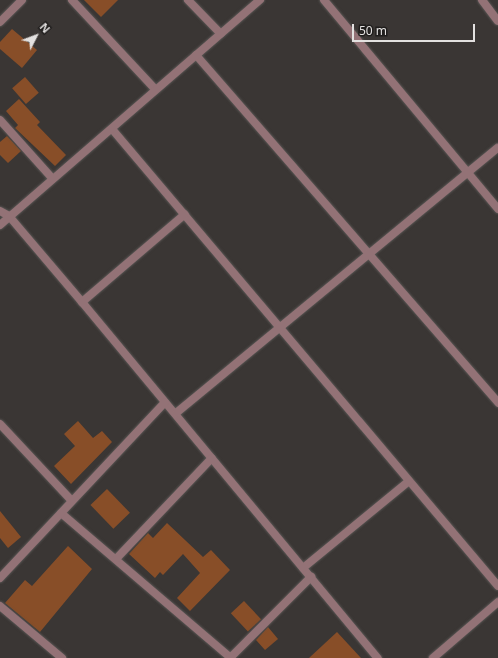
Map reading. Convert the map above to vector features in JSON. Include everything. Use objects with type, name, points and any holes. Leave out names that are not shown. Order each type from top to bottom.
[{"type":"street","points":[[0,22],[22,0]]},
{"type":"street","points":[[72,0],[155,89]]},
{"type":"street","points":[[188,0],[221,34]]},
{"type":"street","points":[[0,225],[112,129],[155,89],[260,0]]},
{"type":"street","points":[[324,0],[498,209]]},
{"type":"street","points":[[482,0],[498,21]]},
{"type":"street","points":[[196,55],[369,251],[498,403]]},
{"type":"street","points":[[0,120],[53,180]]},
{"type":"street","points":[[112,129],[281,326],[498,586]]},
{"type":"street","points":[[176,413],[369,251],[469,174],[498,148]]},
{"type":"street","points":[[0,211],[9,216],[165,402],[176,413],[378,658]]},
{"type":"street","points":[[82,302],[185,214]]},
{"type":"street","points":[[0,578],[165,402]]},
{"type":"street","points":[[0,424],[72,501]]},
{"type":"street","points":[[116,559],[212,458]]},
{"type":"street","points":[[303,568],[409,481]]},
{"type":"street","points":[[61,513],[231,658],[311,577]]},
{"type":"street","points":[[433,658],[498,602]]},
{"type":"street","points":[[0,606],[62,658]]},
{"type":"building","points":[[84,0],[118,0],[101,17]]},
{"type":"building","points":[[12,29],[37,50],[22,68],[0,49],[0,42]]},
{"type":"building","points":[[25,77],[39,93],[26,104],[12,88]]},
{"type":"building","points":[[19,99],[40,122],[37,125],[66,155],[55,166],[15,128],[18,125],[6,111]]},
{"type":"building","points":[[7,136],[21,151],[8,163],[0,155],[0,142]]},
{"type":"building","points":[[78,421],[93,438],[102,431],[112,442],[71,484],[54,466],[75,446],[64,434]]},
{"type":"building","points":[[107,489],[130,513],[113,529],[90,505]]},
{"type":"building","points":[[0,511],[21,537],[8,548],[0,538]]},
{"type":"building","points":[[167,523],[203,557],[211,550],[230,570],[190,611],[177,598],[200,573],[183,554],[163,575],[160,572],[155,578],[129,554],[148,533],[153,538]]},
{"type":"building","points":[[68,546],[92,569],[40,632],[5,603],[25,580],[32,586]]},
{"type":"building","points":[[244,601],[261,619],[248,632],[231,613]]},
{"type":"building","points":[[268,627],[278,639],[265,650],[256,640]]},
{"type":"building","points":[[337,632],[361,658],[309,658]]}]
